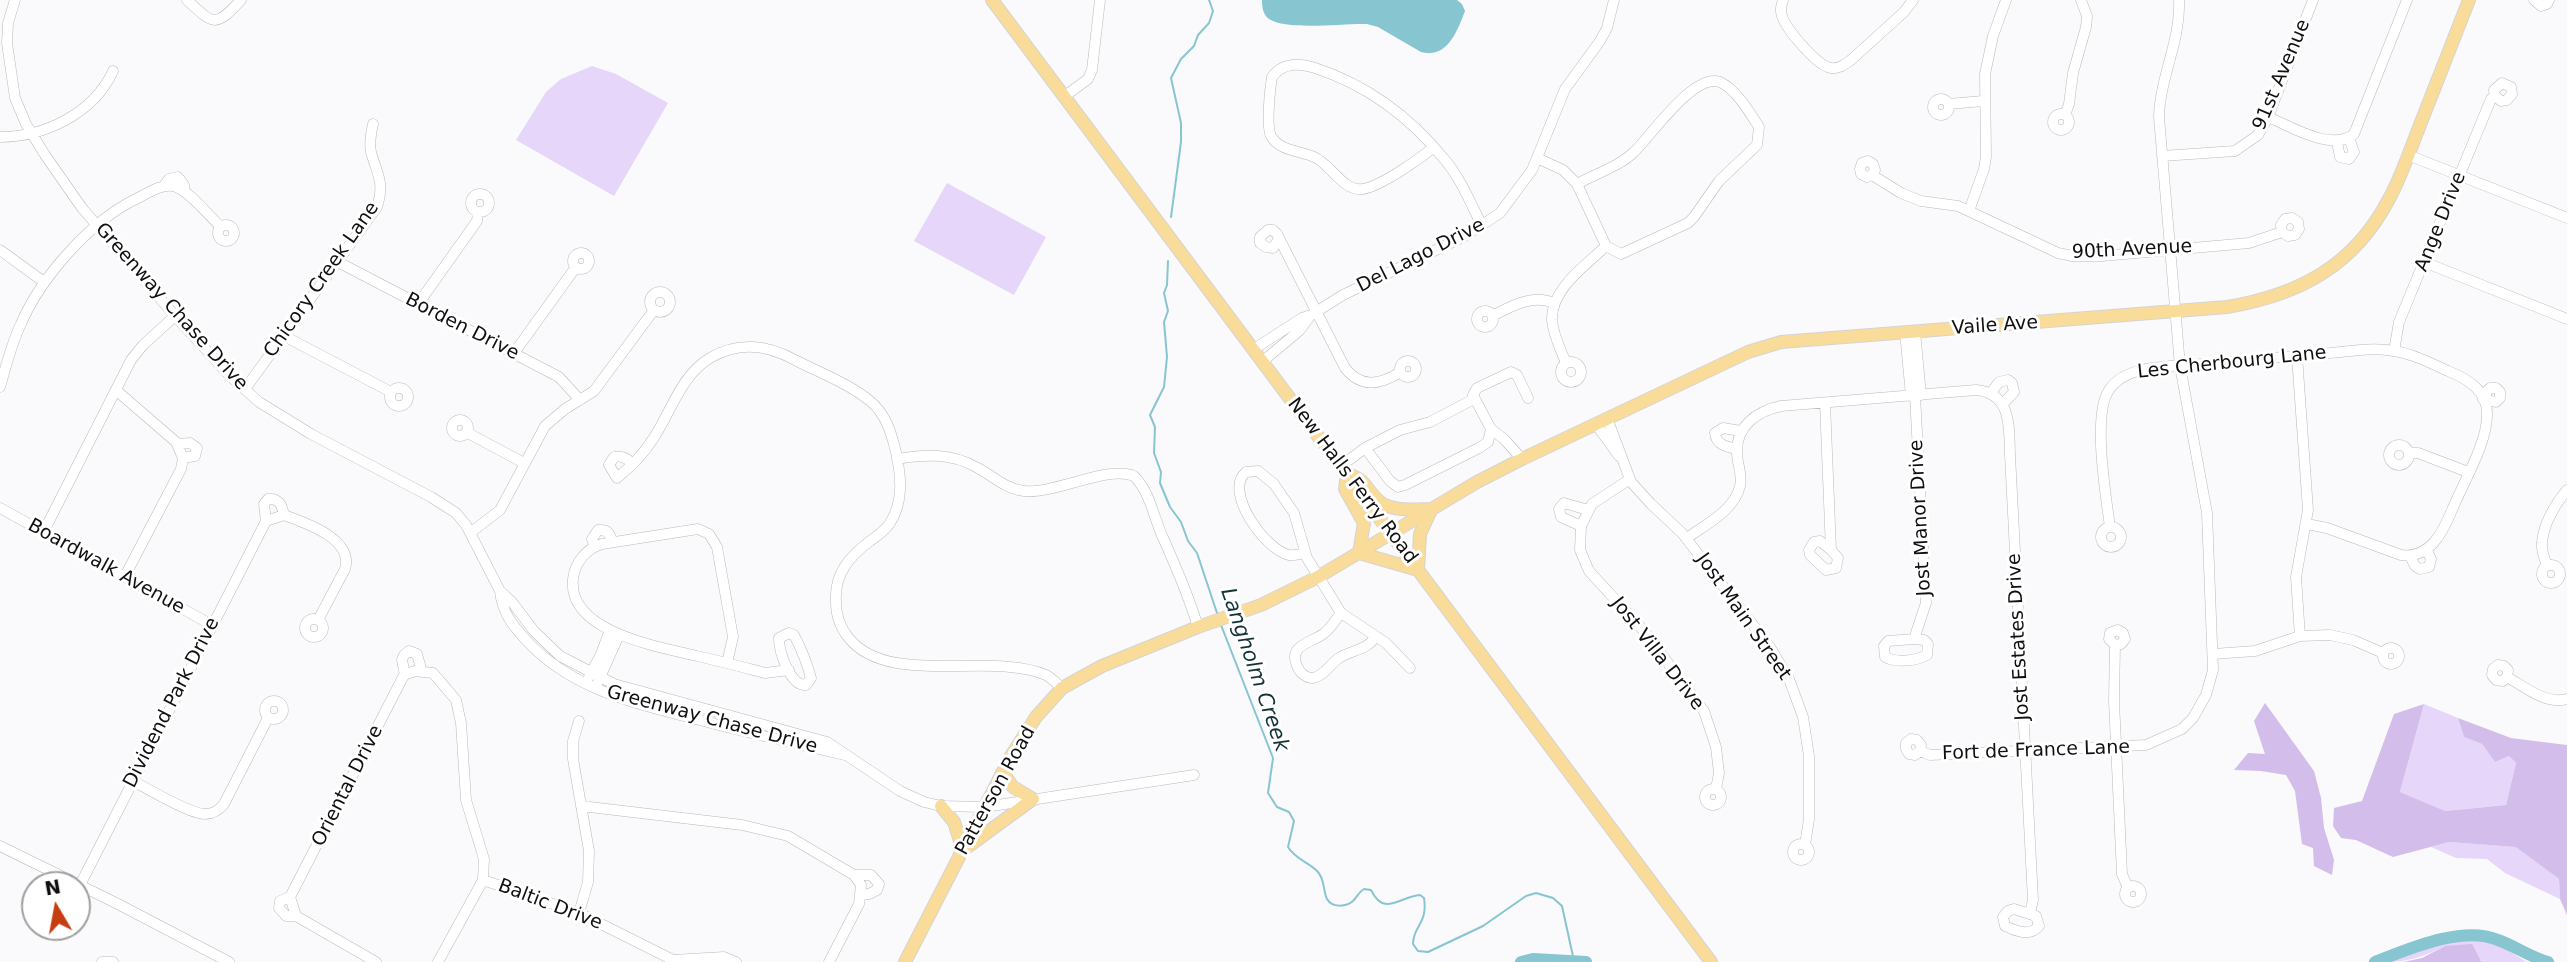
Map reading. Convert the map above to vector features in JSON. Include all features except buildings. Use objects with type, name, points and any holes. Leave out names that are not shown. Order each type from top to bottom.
[{"type":"main road","name":"New Halls Ferry Road","points":[[992,0],[1711,962]]},
{"type":"main road","name":"Vaile Ave","points":[[1392,535],[1431,509],[1522,459],[1748,352],[1781,342],[2176,312],[2257,302],[2292,291],[2339,262],[2370,230],[2390,198],[2469,0]]},
{"type":"main road","points":[[1344,470],[1364,481],[1377,499],[1387,506],[1431,509],[1420,534],[1418,570],[1359,553],[1364,523],[1345,489],[1344,470]]},
{"type":"main road","name":"Patterson Road","points":[[905,962],[1023,736],[1062,688],[1102,666],[1200,626],[1261,605],[1318,577],[1392,535]]},
{"type":"main road","points":[[940,806],[954,821],[963,850],[1033,799],[1013,787],[1003,773]]},
{"type":"street","name":"Greenway Chase Drive","points":[[15,0],[4,22],[15,98],[33,134],[97,226],[175,316],[259,402],[290,422],[440,502],[461,518],[500,591],[546,645],[560,656],[629,689],[834,744],[846,755],[906,794],[940,806],[985,807],[1194,775]]},
{"type":"street","points":[[187,0],[205,17],[216,20],[225,17],[241,0]]},
{"type":"street","points":[[1065,96],[1088,79],[1092,69],[1100,0]]},
{"type":"street","name":"Del Lago Drive","points":[[1254,349],[1343,295],[1482,226],[1511,200],[1532,170],[1565,89],[1607,28],[1614,0]]},
{"type":"street","points":[[1783,0],[1781,13],[1789,28],[1813,57],[1823,65],[1835,68],[1851,61],[1904,12],[1913,0]]},
{"type":"street","points":[[1969,211],[1986,157],[1983,101],[1988,54],[2006,0]]},
{"type":"street","points":[[2065,115],[2075,62],[2086,27],[2087,16],[2081,0]]},
{"type":"street","name":"Fort de France Lane","points":[[1920,751],[1930,755],[2146,745],[2182,729],[2193,718],[2206,695],[2213,670],[2213,654],[2206,501],[2180,366],[2160,105],[2178,23],[2179,0]]},
{"type":"street","name":"91st Avenue","points":[[2162,156],[2235,151],[2258,135],[2268,117],[2313,0]]},
{"type":"street","points":[[2268,117],[2330,142],[2337,142],[2354,134],[2407,0]]},
{"type":"street","points":[[2534,0],[2541,6],[2549,0]]},
{"type":"street","points":[[1433,148],[1408,167],[1363,189],[1353,188],[1314,157],[1276,143],[1271,137],[1269,127],[1272,77],[1284,66],[1303,64],[1337,75],[1366,89],[1410,124],[1448,163],[1482,226]]},
{"type":"street","points":[[0,137],[33,134],[66,120],[86,106],[106,86],[113,71]]},
{"type":"street","points":[[1537,158],[1563,170],[1577,184],[1606,246],[1621,254],[1688,223],[1695,217],[1719,181],[1757,145],[1759,127],[1729,89],[1716,80],[1709,82],[1695,89],[1655,125],[1629,157],[1577,184]]},
{"type":"street","name":"Ange Drive","points":[[2395,351],[2399,322],[2491,99],[2495,96]]},
{"type":"street","points":[[1949,104],[1983,101]]},
{"type":"street","name":"Chicory Creek Lane","points":[[245,389],[377,206],[380,178],[372,152],[373,124]]},
{"type":"street","points":[[2337,142],[2340,157],[2349,159],[2354,152],[2349,138]]},
{"type":"street","points":[[2408,155],[2566,215]]},
{"type":"street","name":"90th Avenue","points":[[1872,175],[1901,193],[1921,201],[1958,206],[2058,253],[2072,256],[2258,242],[2282,232]]},
{"type":"street","points":[[0,387],[20,326],[44,282],[97,226],[128,202],[164,186],[169,179],[178,177],[184,185],[184,191],[221,227]]},
{"type":"street","points":[[418,304],[477,221],[478,212]]},
{"type":"street","points":[[1279,239],[1314,313],[1352,376],[1359,381],[1376,383],[1399,373]]},
{"type":"street","points":[[1566,363],[1554,330],[1554,303],[1564,287],[1606,246]]},
{"type":"street","points":[[0,250],[44,282]]},
{"type":"street","name":"Borden Drive","points":[[338,262],[559,377],[580,400]]},
{"type":"street","points":[[2424,262],[2567,319]]},
{"type":"street","points":[[514,353],[576,267]]},
{"type":"street","points":[[1492,316],[1524,301],[1546,300],[1554,303]]},
{"type":"street","points":[[470,533],[500,510],[545,426],[602,383],[654,310]]},
{"type":"street","name":"Del Lago Drive","points":[[1263,361],[1299,331],[1314,313]]},
{"type":"street","points":[[44,531],[136,353],[175,316]]},
{"type":"street","name":"Jost Manor Drive","points":[[1910,332],[1916,395],[1926,603],[1923,619],[1914,639]]},
{"type":"street","points":[[284,336],[391,392]]},
{"type":"street","points":[[634,464],[624,457],[614,457],[609,465],[617,478],[634,464],[654,438],[691,374],[719,353],[748,347],[777,350],[871,402],[885,419],[897,459],[901,485],[894,516],[888,526],[850,557],[839,575],[836,606],[842,628],[849,638],[868,653],[889,661],[916,665],[1019,668],[1049,677],[1062,688]]},
{"type":"street","name":"Les Cherbourg Lane","points":[[2110,527],[2101,412],[2110,388],[2125,375],[2180,366],[2377,349],[2410,355],[2473,382],[2485,398],[2485,426],[2441,536],[2426,549],[2410,556],[2387,551],[2327,527],[2307,524]]},
{"type":"street","points":[[2297,356],[2308,510],[2296,577],[2300,636]]},
{"type":"street","points":[[1522,459],[1491,429],[1473,395],[1477,388],[1511,372],[1517,375],[1528,398]]},
{"type":"street","name":"Jost Estates Drive","points":[[1737,449],[1720,444],[1715,433],[1723,428],[1741,431],[1759,412],[1770,408],[1976,390],[1990,394],[1999,382],[2008,380],[2012,383],[2014,392],[2003,404],[2009,430],[2033,900],[2030,913]]},
{"type":"street","points":[[117,391],[178,444],[183,458],[180,469],[125,576]]},
{"type":"street","points":[[1990,394],[2003,404]]},
{"type":"street","points":[[1344,470],[1365,448],[1400,430],[1430,422],[1474,398]]},
{"type":"street","points":[[1825,403],[1831,550]]},
{"type":"street","name":"Jost Main Street","points":[[1601,420],[1630,479],[1651,504],[1687,538],[1786,673],[1795,692],[1809,756],[1809,819],[1805,845]]},
{"type":"street","points":[[1365,448],[1390,481],[1398,487],[1479,448],[1488,442],[1491,429]]},
{"type":"street","points":[[1687,538],[1728,508],[1735,498],[1740,486],[1737,449],[1741,431]]},
{"type":"street","points":[[466,432],[524,463]]},
{"type":"street","points":[[178,444],[191,443],[197,448],[195,456],[183,458]]},
{"type":"street","points":[[2409,453],[2418,453],[2468,472]]},
{"type":"street","points":[[897,459],[923,455],[955,458],[976,466],[998,481],[1020,491],[1042,490],[1118,473],[1135,476],[1145,491],[1200,626]]},
{"type":"street","points":[[1305,553],[1289,555],[1278,550],[1267,543],[1257,530],[1240,496],[1239,481],[1245,472],[1258,471],[1274,484],[1285,498],[1294,513],[1305,553],[1341,613],[1386,643],[1410,668]]},
{"type":"street","name":"Jost Villa Drive","points":[[1630,479],[1598,498],[1588,510],[1581,526],[1580,550],[1589,571],[1644,631],[1704,711],[1716,747],[1719,773],[1716,789]]},
{"type":"street","points":[[2547,566],[2541,546],[2543,532],[2555,506],[2567,490]]},
{"type":"street","name":"Dividend Park Drive","points":[[87,871],[266,522],[264,504],[268,499],[279,502],[284,516],[333,539],[346,555],[345,569],[318,620]]},
{"type":"street","points":[[1581,526],[1561,517],[1559,509],[1564,503],[1569,503],[1588,510]]},
{"type":"street","name":"Boardwalk Avenue","points":[[0,508],[212,625]]},
{"type":"street","points":[[266,522],[284,516]]},
{"type":"street","points":[[727,663],[733,637],[717,547],[709,534],[698,529],[612,542],[587,551],[578,563],[574,573],[573,590],[579,606],[615,633],[727,663],[765,673],[789,670]]},
{"type":"street","name":"Les Cherbourg Lane","points":[[2410,556],[2415,566],[2420,569],[2429,567],[2431,559],[2426,549]]},
{"type":"street","name":"Greenway Chase Drive","points":[[500,591],[502,608],[527,642],[552,664],[590,686],[616,698],[652,708],[846,755]]},
{"type":"street","points":[[1341,613],[1321,636],[1298,648],[1294,656],[1295,662],[1304,676],[1318,677],[1338,658],[1366,646],[1375,636]]},
{"type":"street","points":[[590,686],[615,633]]},
{"type":"street","points":[[789,633],[794,635],[798,642],[809,671],[809,683],[801,686],[796,683],[789,670],[779,643],[779,638],[789,633]]},
{"type":"street","points":[[2213,654],[2255,651],[2300,636],[2342,636],[2383,653]]},
{"type":"street","points":[[2115,645],[2114,701],[2122,874],[2128,888]]},
{"type":"street","name":"Oriental Drive","points":[[376,962],[296,916],[290,897],[414,672],[433,673],[456,699],[461,723],[466,800],[484,859],[483,880]]},
{"type":"street","points":[[2507,677],[2536,694],[2550,699],[2567,699]]},
{"type":"street","points":[[133,781],[197,813],[218,811],[268,718]]},
{"type":"street","points":[[579,721],[572,750],[589,850],[588,882],[579,913]]},
{"type":"street","points":[[581,806],[742,825],[788,836],[853,875],[861,886],[859,904],[829,962]]},
{"type":"street","points":[[0,846],[51,871]]},
{"type":"street","points":[[853,875],[871,875],[879,884],[877,890],[861,895]]},
{"type":"street","points":[[438,962],[483,880]]},
{"type":"street","name":"Baltic Drive","points":[[483,880],[579,913],[673,960],[724,957],[736,962]]},
{"type":"street","points":[[91,891],[224,961]]},
{"type":"street","points":[[102,962],[113,962]]},
{"type":"shaded area","points":[[592,66],[616,74],[668,103],[614,196],[516,140],[546,92],[561,79]]},
{"type":"shaded area","points":[[947,183],[1046,237],[1014,295],[914,241]]},
{"type":"shaded area","points":[[2265,703],[2314,771],[2321,798],[2324,828],[2334,860],[2332,875],[2314,866],[2313,848],[2302,844],[2295,791],[2286,775],[2234,770],[2248,753],[2265,754],[2254,721]]},
{"type":"shaded area","points":[[2424,704],[2458,718],[2464,737],[2482,744],[2495,762],[2509,756],[2516,763],[2506,805],[2444,811],[2400,792]]},
{"type":"shaded area","points":[[2424,704],[2400,792],[2445,811],[2506,805],[2516,763],[2509,756],[2495,762],[2482,744],[2464,737],[2458,718],[2511,738],[2567,745],[2567,915],[2560,899],[2559,879],[2516,847],[2449,842],[2393,857],[2356,840],[2341,838],[2333,826],[2334,808],[2362,801],[2394,714]]},
{"type":"shaded area","points":[[2449,842],[2517,847],[2559,879],[2560,899],[2505,873],[2487,859],[2456,858],[2431,847]]},
{"type":"shaded area","points":[[2469,938],[2497,944],[2527,962],[2486,962],[2445,946],[2417,958],[2386,962],[2426,946]]},
{"type":"shaded area","points":[[2472,944],[2481,961],[2486,962],[2403,962],[2422,958],[2445,946]]},
{"type":"water","points":[[1262,0],[1457,0],[1465,11],[1450,42],[1438,52],[1430,53],[1421,52],[1378,27],[1367,24],[1302,26],[1277,23],[1265,15]]},
{"type":"waterway","name":"Langholm Creek","points":[[1171,217],[1181,142],[1181,123],[1171,78],[1181,59],[1194,46],[1198,35],[1209,23],[1213,11],[1209,0]]},
{"type":"waterway","name":"Langholm Creek","points":[[1168,261],[1164,293],[1168,311],[1164,322],[1167,357],[1164,387],[1150,415],[1155,427],[1154,453],[1161,472],[1160,483],[1170,507],[1197,553],[1218,616]]},
{"type":"waterway","name":"Langholm Creek","points":[[1221,625],[1273,758],[1268,793],[1277,807],[1289,812],[1294,821],[1288,847],[1318,872],[1329,902],[1339,906],[1347,904],[1364,889],[1371,890],[1376,898],[1387,904],[1420,895],[1424,898],[1425,907],[1413,944],[1418,951],[1428,952],[1483,926],[1526,896],[1536,893],[1553,898],[1562,906],[1574,961]]},
{"type":"waterway","points":[[2375,962],[2436,940],[2468,935],[2498,940],[2548,962]]},
{"type":"waterway","points":[[1521,962],[1533,959],[1586,962]]}]
